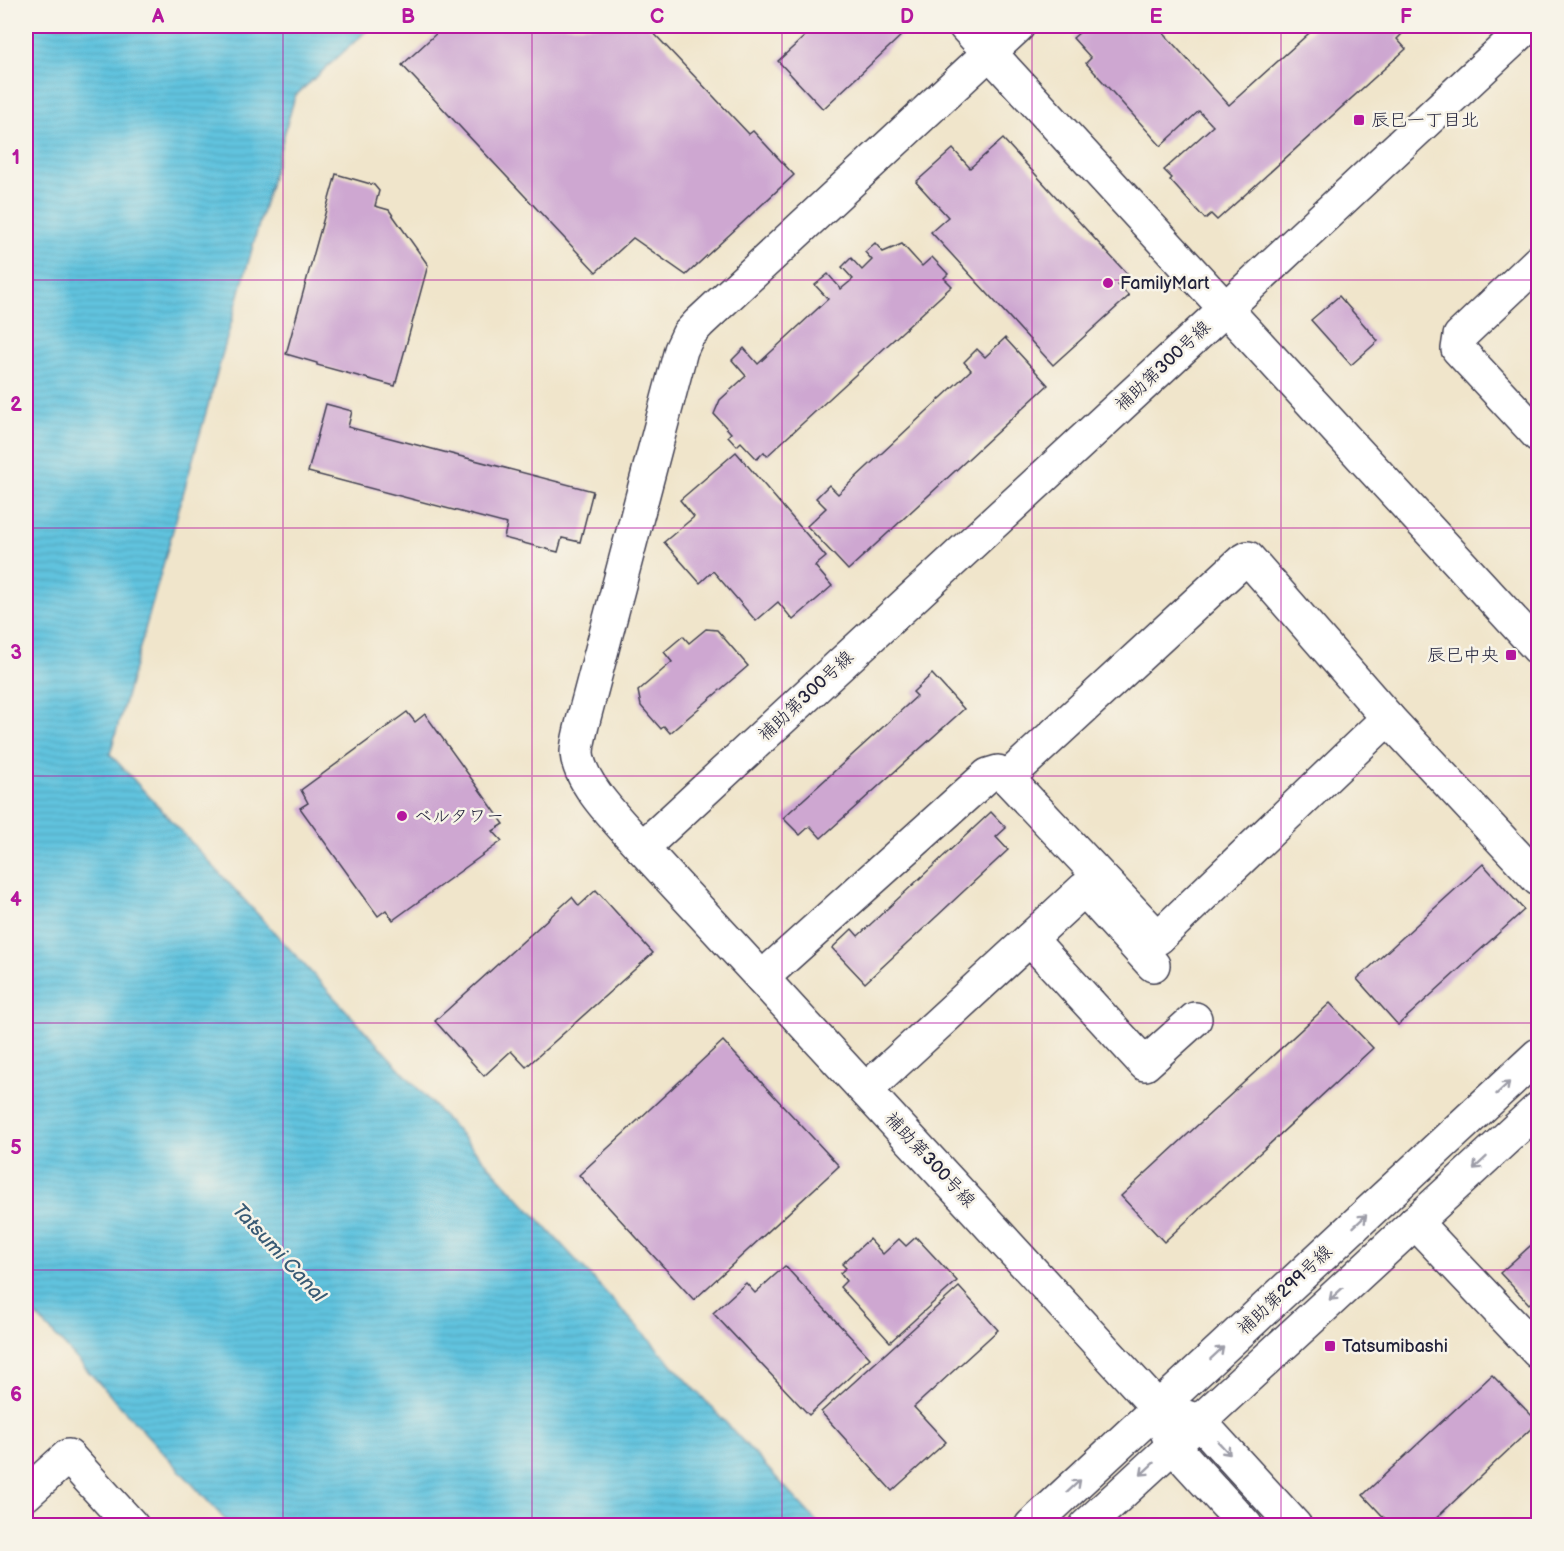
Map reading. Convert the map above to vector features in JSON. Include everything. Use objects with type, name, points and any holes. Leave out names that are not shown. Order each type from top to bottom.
[{"type":"street","points":[[965,26],[1539,648]]},
{"type":"street","points":[[642,848],[600,800],[586,778],[577,754],[582,725],[681,350],[688,335],[699,323],[1018,26]]},
{"type":"street","name":"補助第300号線","points":[[1158,1408],[642,848],[1528,26]]},
{"type":"street","points":[[1539,262],[1460,336],[1458,349],[1539,435]]},
{"type":"street","points":[[1007,778],[1248,558],[1388,718],[1539,879]]},
{"type":"street","points":[[762,978],[988,775],[998,772],[1007,778],[1158,938],[1388,718]]},
{"type":"street","points":[[866,1090],[1084,889],[1153,964]]},
{"type":"street","points":[[1030,939],[1145,1064],[1195,1019]]},
{"type":"street","name":"補助第299号線","points":[[1031,1526],[1539,1055]]},
{"type":"street","name":"補助第299号線","points":[[1086,1526],[1539,1109]]},
{"type":"street","points":[[1415,1222],[1536,1343]]},
{"type":"street","points":[[1158,1408],[1199,1421],[1295,1526]]},
{"type":"street","points":[[1158,1408],[1172,1445],[1246,1526]]},
{"type":"street","points":[[26,1494],[68,1456],[132,1526]]},
{"type":"water","name":"Tatsumi Canal","points":[[26,26],[372,26],[295,96],[110,754],[820,1525],[230,1525],[26,1304]]},
{"type":"building","points":[[439,26],[647,26],[749,134],[753,131],[794,175],[686,275],[633,238],[596,272],[402,65],[439,31],[437,28]]},
{"type":"building","points":[[816,26],[896,26],[903,34],[823,109],[778,61]]},
{"type":"building","points":[[1087,26],[1157,26],[1229,105],[1317,26],[1397,26],[1403,33],[1397,39],[1406,49],[1217,220],[1211,214],[1205,219],[1170,180],[1172,178],[1164,170],[1213,126],[1199,111],[1161,146],[1086,63],[1091,58],[1073,38]]},
{"type":"building","points":[[1003,139],[1128,275],[1118,285],[1129,296],[1053,365],[931,232],[948,217],[916,182],[953,149],[970,168]]},
{"type":"building","points":[[336,174],[374,185],[379,191],[375,206],[389,210],[428,265],[395,386],[317,365],[317,363],[286,354]]},
{"type":"building","points":[[875,243],[883,252],[902,244],[922,266],[932,257],[948,274],[944,278],[952,286],[767,456],[764,452],[757,459],[741,442],[737,446],[728,436],[731,433],[714,414],[720,400],[746,376],[732,360],[744,348],[758,364],[828,299],[815,285],[828,274],[841,289],[853,279],[842,267],[851,258],[862,270],[872,260],[865,252]]},
{"type":"building","points":[[1339,296],[1378,341],[1351,365],[1311,320]]},
{"type":"building","points":[[1005,338],[1048,385],[848,570],[807,526],[826,508],[816,498],[829,485],[838,494],[971,370],[964,362],[977,349],[985,357]]},
{"type":"building","points":[[326,404],[352,411],[348,427],[593,491],[580,542],[562,538],[558,552],[504,538],[507,524],[308,472]]},
{"type":"building","points":[[736,452],[826,557],[815,566],[832,586],[793,620],[778,602],[756,621],[713,571],[700,583],[664,542],[694,517],[680,500]]},
{"type":"building","points":[[706,629],[717,630],[748,666],[670,733],[664,726],[661,729],[641,706],[638,691],[672,662],[664,652],[683,636],[689,643]]},
{"type":"building","points":[[932,674],[964,709],[821,838],[810,826],[800,835],[783,818],[917,696],[913,692]]},
{"type":"building","name":"ベルタワー","points":[[407,712],[415,722],[425,714],[504,824],[493,831],[502,841],[393,920],[386,910],[378,916],[300,808],[308,803],[301,790]]},
{"type":"building","points":[[991,812],[1006,828],[996,837],[1008,850],[865,983],[832,948],[852,929],[858,936]]},
{"type":"building","points":[[1483,864],[1524,910],[1398,1025],[1357,979]]},
{"type":"building","points":[[596,890],[653,953],[526,1067],[511,1051],[484,1076],[435,1021],[572,897],[579,906]]},
{"type":"building","points":[[1330,1003],[1373,1048],[1164,1242],[1121,1196]]},
{"type":"building","points":[[723,1041],[839,1166],[694,1300],[579,1175]]},
{"type":"building","points":[[916,1237],[957,1281],[890,1342],[840,1287],[846,1281],[840,1273],[846,1268],[842,1264],[869,1239],[883,1254],[899,1239],[906,1246]]},
{"type":"building","points":[[1538,1239],[1538,1296],[1529,1304],[1500,1273]]},
{"type":"building","points":[[785,1266],[870,1358],[809,1415],[713,1313],[746,1283],[755,1293]]},
{"type":"building","points":[[959,1287],[998,1330],[914,1407],[946,1442],[892,1491],[821,1412]]},
{"type":"building","points":[[1492,1375],[1538,1422],[1428,1526],[1392,1526],[1363,1495]]},
{"type":"place","name":"辰巳一丁目北","points":[[1359,120]]},
{"type":"place","name":"FamilyMart","points":[[1108,283]]},
{"type":"place","name":"辰巳中央","points":[[1511,655]]},
{"type":"place","name":"ベルタワー","points":[[402,816]]},
{"type":"place","name":"Tatsumibashi","points":[[1330,1346]]}]
